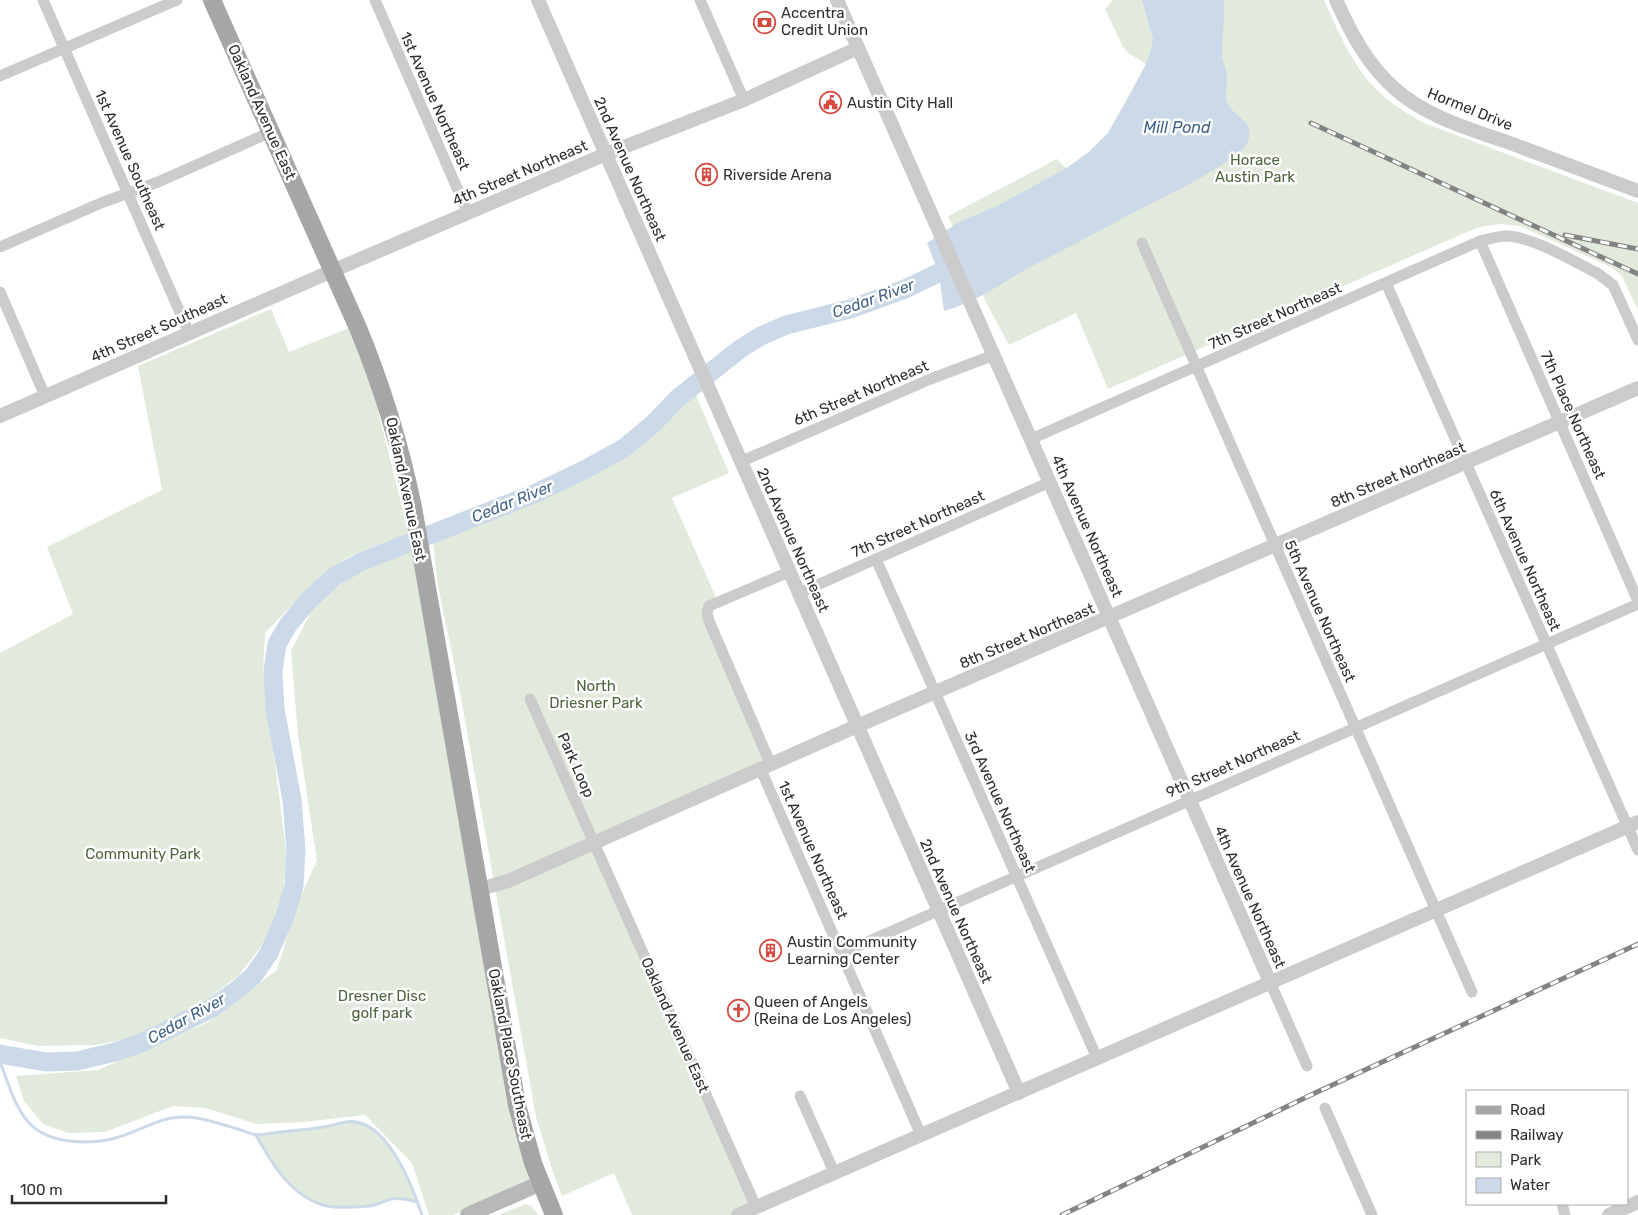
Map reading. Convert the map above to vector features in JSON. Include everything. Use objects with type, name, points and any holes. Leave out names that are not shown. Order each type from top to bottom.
[{"type":"main road","name":"Oakland Avenue East","points":[[212,0],[369,355],[386,401],[403,461],[413,507],[480,889]]},
{"type":"main road","name":"Oakland Place Southeast","points":[[480,889],[517,1105],[527,1145],[540,1183],[554,1215]]},
{"type":"main road","points":[[468,1215],[540,1183]]},
{"type":"street","name":"1st Avenue Southeast","points":[[43,0],[189,333]]},
{"type":"street","points":[[0,76],[177,0]]},
{"type":"street","name":"1st Avenue Northeast","points":[[375,0],[468,213]]},
{"type":"street","name":"2nd Avenue Northeast","points":[[538,0],[1018,1093]]},
{"type":"street","points":[[700,0],[744,100]]},
{"type":"street","name":"4th Avenue Northeast","points":[[837,0],[1307,1066]]},
{"type":"street","name":"Hormel Drive","points":[[1336,0],[1350,31],[1371,64],[1393,88],[1417,105],[1459,124],[1638,191]]},
{"type":"street","name":"4th Street Northeast","points":[[332,271],[606,154],[744,100],[858,48]]},
{"type":"street","points":[[0,247],[158,182],[271,132]]},
{"type":"street","name":"7th Street Northeast","points":[[1031,439],[1494,237],[1508,236],[1533,242],[1597,272],[1613,285],[1638,340]]},
{"type":"street","name":"7th Place Northeast","points":[[1480,242],[1638,602]]},
{"type":"street","name":"5th Avenue Northeast","points":[[1142,243],[1472,992]]},
{"type":"street","name":"4th Street Southeast","points":[[0,416],[332,271]]},
{"type":"street","name":"6th Avenue Northeast","points":[[1386,283],[1546,644],[1633,824],[1638,850]]},
{"type":"street","points":[[0,292],[45,396]]},
{"type":"street","name":"6th Street Northeast","points":[[740,462],[928,380],[994,355]]},
{"type":"street","name":"8th Street Northeast","points":[[480,889],[508,881],[857,726],[1638,388]]},
{"type":"street","name":"7th Street Northeast","points":[[799,593],[1050,482]]},
{"type":"street","name":"3rd Avenue Northeast","points":[[876,559],[1097,1058]]},
{"type":"street","name":"1st Avenue Northeast","points":[[789,572],[709,606],[709,621],[842,953],[921,1135]]},
{"type":"street","name":"9th Street Northeast","points":[[842,953],[1638,602]]},
{"type":"street","name":"Park Loop","points":[[530,699],[594,842]]},
{"type":"street","points":[[738,1215],[1270,982],[1436,912],[1633,824]]},
{"type":"street","name":"Oakland Avenue East","points":[[594,842],[756,1207]]},
{"type":"street","points":[[800,1096],[834,1172]]},
{"type":"street","points":[[1325,1108],[1372,1215]]},
{"type":"street","points":[[1609,1215],[1638,1202]]},
{"type":"green space","name":"Horace Austin Park","points":[[1113,0],[1324,0],[1358,68],[1379,92],[1404,111],[1424,123],[1638,203],[1638,310],[1622,276],[1611,267],[1520,226],[1500,224],[1480,227],[1467,232],[1108,389],[1076,313],[1009,345],[988,306],[948,216],[1057,159],[1066,168],[1089,152],[1108,133],[1146,64],[1128,53],[1123,47],[1105,9]]},
{"type":"green space","name":"Community Park","points":[[271,309],[289,352],[349,328],[372,387],[409,535],[363,550],[338,564],[309,588],[265,633],[263,672],[287,857],[282,901],[267,939],[238,976],[191,1011],[136,1037],[96,1045],[38,1046],[0,1038],[0,653],[73,614],[47,547],[162,490],[138,366]]},
{"type":"green space","name":"North Driesner Park","points":[[692,386],[729,473],[672,498],[718,602],[709,606],[771,765],[594,842],[756,1207],[738,1215],[632,1215],[614,1173],[562,1196],[536,1117],[461,698],[438,586],[432,534],[555,486],[602,462],[633,441]]},
{"type":"green space","name":"Dresner Disc golf park","points":[[412,547],[532,1179],[453,1215],[429,1215],[412,1163],[365,1115],[304,1122],[257,1124],[205,1108],[173,1106],[105,1132],[68,1133],[43,1124],[24,1101],[16,1076],[98,1070],[208,1022],[277,970],[297,904],[317,861],[298,736],[291,651],[314,606],[354,573]]},
{"type":"green space","points":[[347,1122],[360,1124],[372,1130],[383,1139],[400,1163],[418,1202],[395,1198],[370,1206],[342,1207],[327,1206],[315,1202],[303,1196],[284,1178],[256,1135],[314,1129]]},
{"type":"green space","points":[[526,1204],[531,1206],[539,1215],[498,1215]]},
{"type":"water","name":"Mill Pond","points":[[1142,0],[1224,0],[1222,53],[1227,75],[1226,98],[1231,109],[1248,126],[1249,138],[1246,145],[1227,161],[1194,182],[1032,266],[979,297],[944,311],[939,274],[927,243],[961,221],[999,205],[1070,166],[1089,152],[1108,133],[1129,97],[1151,50],[1153,39]]},
{"type":"waterway","name":"Cedar River","points":[[0,1054],[46,1062],[77,1061],[115,1052],[141,1043],[210,1009],[254,975],[269,953],[284,919],[294,886],[296,850],[292,800],[275,709],[273,671],[277,644],[288,625],[308,601],[335,576],[363,561],[536,493],[624,448],[653,424],[678,398],[740,349],[761,336],[786,325],[850,309],[905,289],[961,262]]},
{"type":"waterway","points":[[0,1062],[19,1109],[29,1123],[48,1136],[60,1139],[84,1142],[108,1140],[158,1122],[181,1117],[206,1120],[256,1135],[321,1128],[346,1122],[360,1123],[373,1130],[385,1141],[395,1155],[412,1187],[422,1215]]},
{"type":"waterway","points":[[256,1135],[284,1178],[303,1196],[315,1202],[327,1206],[342,1207],[375,1205],[394,1198],[417,1202]]},
{"type":"railway","points":[[1311,123],[1638,274]]},
{"type":"railway","points":[[1565,235],[1638,249]]},
{"type":"railway","points":[[1062,1215],[1315,1093],[1638,944]]},
{"type":"place","name":"Accentra Credit Union","points":[[765,22]]},
{"type":"place","name":"Austin City Hall","points":[[831,103]]},
{"type":"place","name":"Riverside Arena","points":[[707,175]]},
{"type":"place","name":"Austin Community Learning Center","points":[[771,951]]},
{"type":"place","name":"Queen of Angels (Reina de Los Angeles)","points":[[738,1011]]}]
